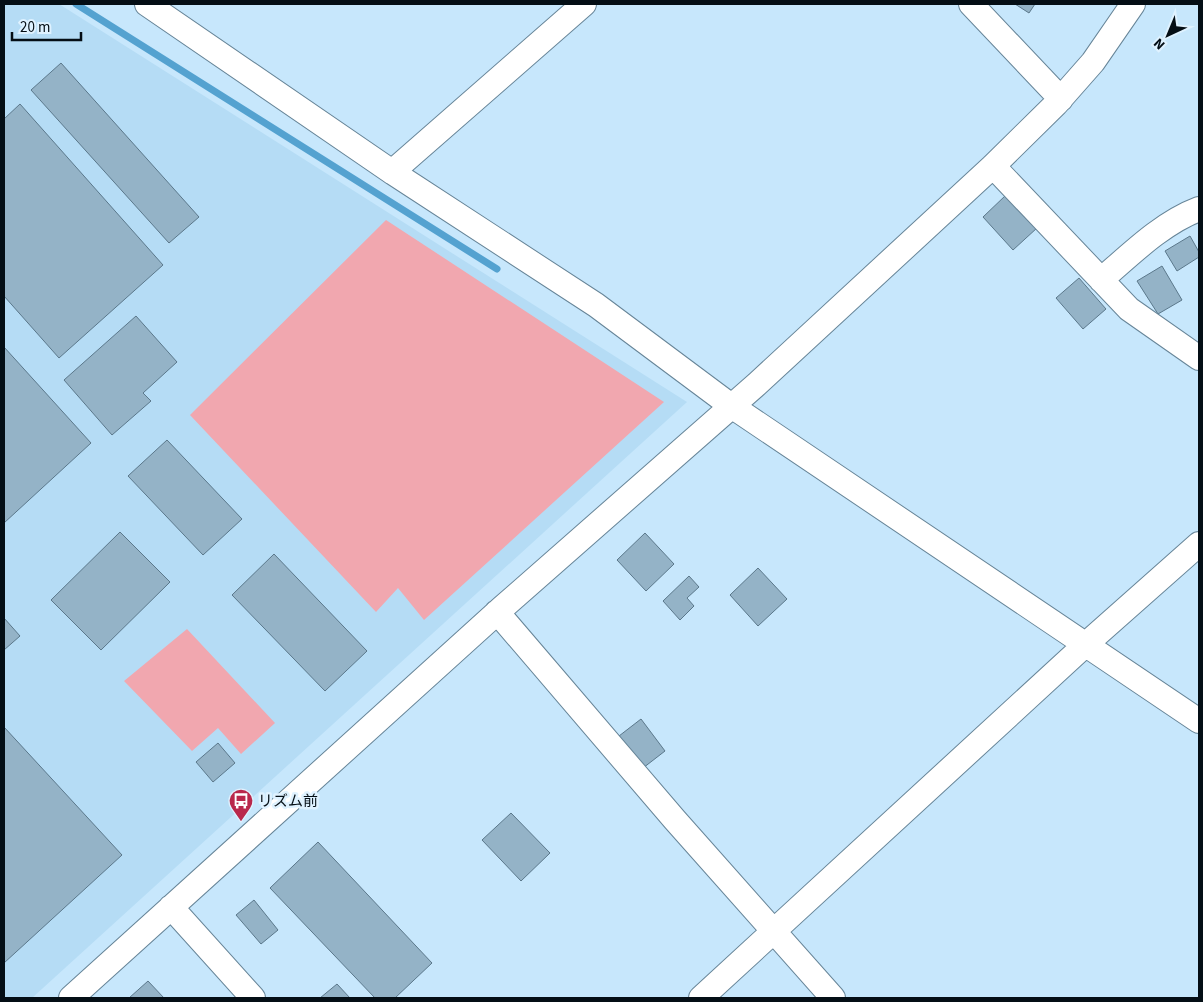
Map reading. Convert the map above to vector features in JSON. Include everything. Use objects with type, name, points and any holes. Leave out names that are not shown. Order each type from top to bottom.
[{"type":"street","points":[[147,4],[392,172],[596,305],[730,405],[1199,721]]},
{"type":"street","points":[[392,172],[584,4]]},
{"type":"street","points":[[971,4],[1061,99]]},
{"type":"street","points":[[71,998],[497,612],[730,405],[757,384],[993,166],[1061,99],[1093,62],[1133,4]]},
{"type":"street","points":[[993,166],[1129,309],[1199,358]]},
{"type":"street","points":[[1101,280],[1144,244],[1184,215],[1199,209]]},
{"type":"street","points":[[701,998],[774,933],[1085,645],[1199,544]]},
{"type":"street","points":[[497,612],[774,933],[833,998]]},
{"type":"street","points":[[171,907],[254,998]]},
{"type":"shaded area","points":[[4,4],[59,4],[687,402],[32,998],[4,998]]},
{"type":"shaded area","points":[[386,220],[664,402],[424,620],[398,588],[376,612],[190,415]]},
{"type":"shaded area","points":[[187,629],[275,723],[241,754],[218,728],[192,751],[124,681]]},
{"type":"building","points":[[1015,4],[1035,4],[1029,13]]},
{"type":"building","points":[[61,63],[199,217],[169,243],[31,90]]},
{"type":"building","points":[[20,104],[163,265],[59,358],[4,296],[4,119]]},
{"type":"building","points":[[1006,195],[1037,228],[1013,250],[983,217]]},
{"type":"building","points":[[1190,236],[1199,252],[1199,257],[1177,271],[1165,251]]},
{"type":"building","points":[[1162,266],[1182,300],[1158,314],[1137,281]]},
{"type":"building","points":[[1079,278],[1106,309],[1083,329],[1056,298]]},
{"type":"building","points":[[136,316],[177,362],[143,393],[151,401],[112,435],[64,380]]},
{"type":"building","points":[[4,347],[91,443],[4,523]]},
{"type":"building","points":[[167,440],[242,519],[203,555],[128,476]]},
{"type":"building","points":[[120,532],[170,582],[101,650],[51,600]]},
{"type":"building","points":[[645,533],[674,564],[646,591],[617,560]]},
{"type":"building","points":[[274,554],[367,651],[325,691],[232,595]]},
{"type":"building","points":[[758,568],[787,599],[758,626],[730,595]]},
{"type":"building","points":[[689,576],[699,587],[687,598],[694,606],[680,620],[663,601]]},
{"type":"building","points":[[4,618],[20,636],[4,650]]},
{"type":"building","points":[[641,719],[665,751],[643,768],[619,736]]},
{"type":"building","points":[[4,727],[122,855],[4,963]]},
{"type":"building","points":[[218,743],[235,763],[213,782],[196,762]]},
{"type":"building","points":[[511,813],[550,853],[521,881],[482,840]]},
{"type":"building","points":[[318,842],[432,963],[395,998],[375,998],[270,888]]},
{"type":"building","points":[[254,900],[278,930],[261,944],[236,915]]},
{"type":"building","points":[[148,981],[164,998],[129,998]]},
{"type":"building","points":[[337,984],[350,998],[320,998]]},
{"type":"waterway","points":[[76,4],[497,269]]},
{"type":"place","name":"リズム前","points":[[241,822]]}]
